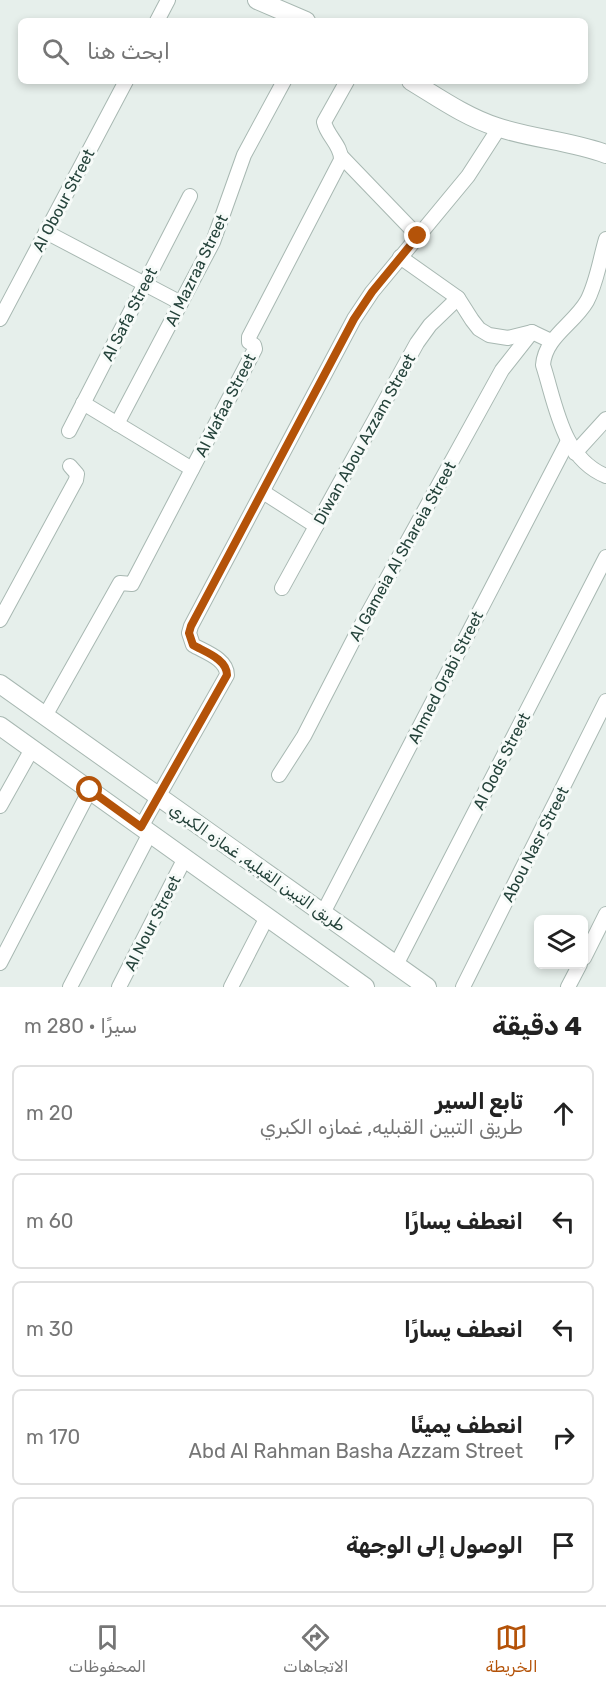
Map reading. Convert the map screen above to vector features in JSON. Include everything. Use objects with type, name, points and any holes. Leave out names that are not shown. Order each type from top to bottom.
[{"type":"street","points":[[159,18],[168,0]]},
{"type":"street","points":[[257,0],[299,18]]},
{"type":"street","name":"Al Obour Street","points":[[0,319],[124,84]]},
{"type":"street","name":"Al Mazraa Street","points":[[117,423],[218,231],[249,144],[282,84]]},
{"type":"street","points":[[345,84],[324,122],[341,156],[418,236]]},
{"type":"street","points":[[416,84],[459,110],[499,128],[571,143],[606,154]]},
{"type":"street","points":[[70,987],[159,796],[227,675],[226,666],[193,645],[190,640],[191,626],[354,319],[372,292],[468,176],[499,128]]},
{"type":"street","name":"Al Wafaa Street","points":[[45,716],[120,583],[132,584],[255,349],[254,345],[249,342],[249,337],[339,164],[341,156]]},
{"type":"street","name":"Al Safa Street","points":[[69,431],[190,196]]},
{"type":"street","points":[[46,232],[181,303]]},
{"type":"street","points":[[606,239],[593,288],[587,301],[551,341],[543,356],[543,365],[571,447],[588,466],[606,476]]},
{"type":"street","points":[[400,257],[458,298],[479,329],[489,335],[508,338],[531,332],[551,341]]},
{"type":"street","name":"Diwan Abou Azzam Street","points":[[282,588],[417,343],[430,325],[458,298]]},
{"type":"street","name":"Al Gameia Al Shareia Street","points":[[279,775],[304,736],[357,633],[502,370],[531,332]]},
{"type":"street","points":[[83,403],[192,469]]},
{"type":"street","name":"Ahmed Orabi Street","points":[[323,913],[571,447],[606,419]]},
{"type":"street","points":[[0,620],[76,480],[77,474],[70,466]]},
{"type":"street","points":[[263,492],[316,526]]},
{"type":"street","name":"Al Qods Street","points":[[396,965],[606,557]]},
{"type":"street","name":"طريق التبين القبليه, غمازه الكبري","points":[[0,684],[427,987]]},
{"type":"street","name":"Abou Nasr Street","points":[[463,987],[606,702]]},
{"type":"street","name":"طريق التبين القبليه, غمازه الكبري","points":[[0,726],[267,917],[344,980],[365,987]]},
{"type":"street","points":[[0,806],[32,749]]},
{"type":"street","points":[[0,963],[90,790]]},
{"type":"street","name":"Al Nour Street","points":[[118,987],[185,858]]},
{"type":"street","points":[[588,949],[606,914]]},
{"type":"street","points":[[231,987],[267,917]]},
{"type":"street","points":[[568,987],[577,969]]},
{"type":"route","points":[[90,790],[141,827],[227,675],[226,666],[193,645],[189,633],[191,626],[354,319],[372,292],[418,236]]}]
